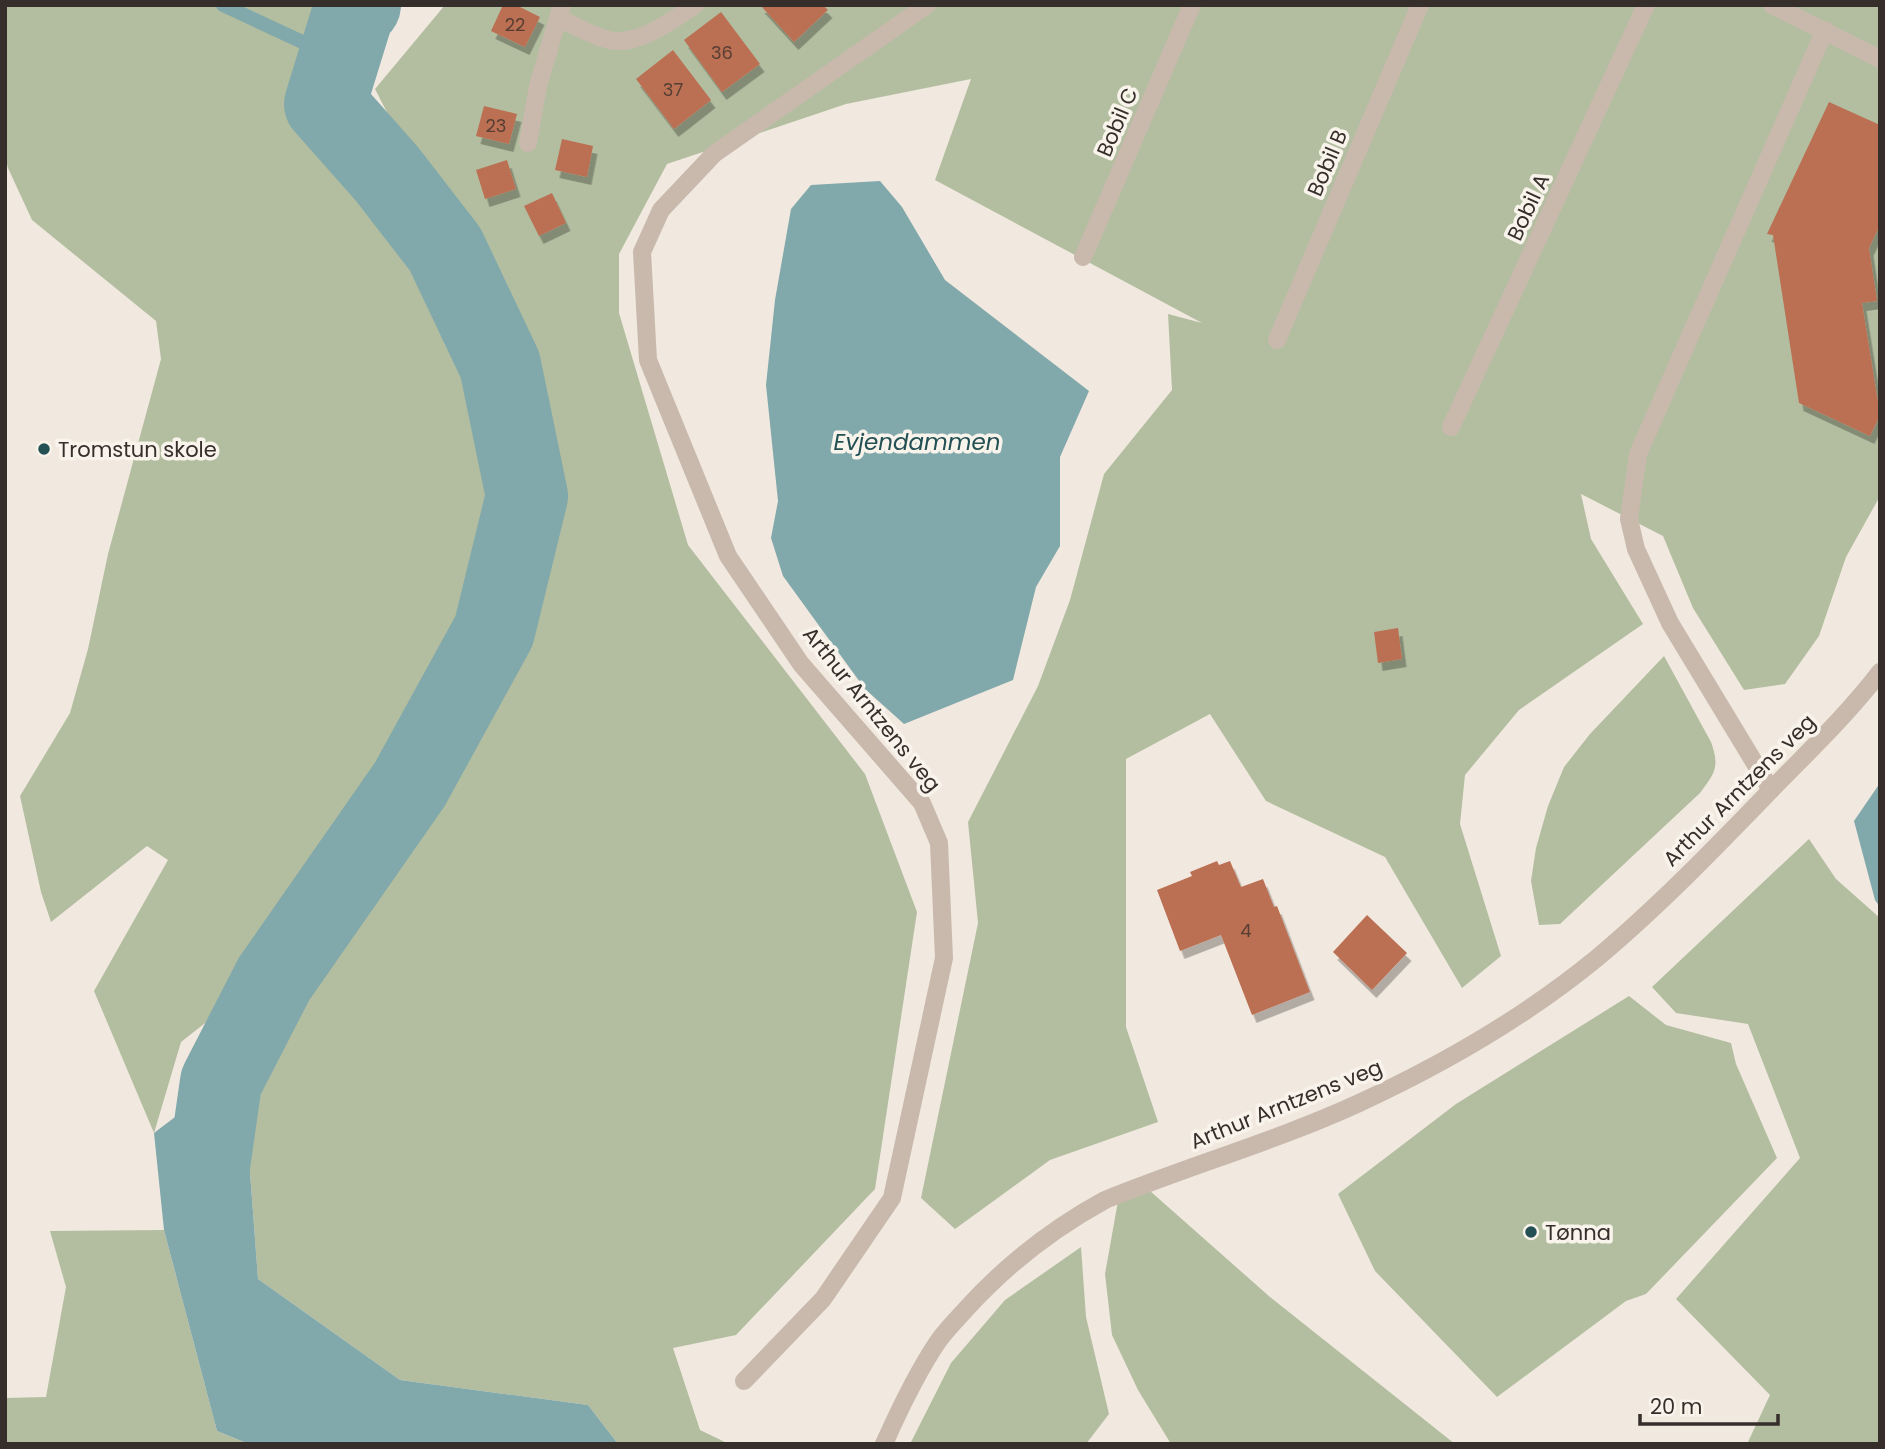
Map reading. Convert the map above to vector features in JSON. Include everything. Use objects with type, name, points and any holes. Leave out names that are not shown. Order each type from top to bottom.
[{"type":"street","points":[[528,143],[538,86],[560,12],[606,40],[629,40],[652,31],[695,5]]},
{"type":"street","name":"Arthur Arntzens veg","points":[[744,1381],[822,1299],[892,1198],[944,958],[939,844],[922,803],[801,664],[728,556],[648,360],[642,253],[661,210],[714,154],[928,5]]},
{"type":"street","name":"Bobil C","points":[[1083,257],[1192,5]]},
{"type":"street","name":"Bobil B","points":[[1276,340],[1420,5]]},
{"type":"street","name":"Bobil A","points":[[1451,427],[1646,5]]},
{"type":"street","points":[[1772,5],[1880,59]]},
{"type":"street","points":[[1772,790],[1670,623],[1636,549],[1629,519],[1638,454],[1825,30]]},
{"type":"street","name":"Arthur Arntzens veg","points":[[884,1444],[906,1396],[940,1339],[984,1290],[1032,1245],[1105,1200],[1357,1104],[1433,1066],[1535,1003],[1596,958],[1660,901],[1859,700],[1880,672]]},
{"type":"green space","points":[[5,5],[355,5],[349,9],[318,106],[382,179],[436,251],[488,368],[519,491],[485,624],[407,776],[270,972],[181,1042],[154,1133],[94,991],[168,860],[147,846],[51,922],[41,892],[20,796],[70,713],[88,649],[108,554],[161,359],[156,321],[32,220],[5,157]]},
{"type":"green space","points":[[445,5],[1880,5],[1880,496],[1846,557],[1819,636],[1785,684],[1744,690],[1693,608],[1663,536],[1581,494],[1591,539],[1643,624],[1519,710],[1465,775],[1460,824],[1501,956],[1462,988],[1385,857],[1266,801],[1210,714],[1126,759],[1126,1027],[1158,1122],[1050,1160],[955,1229],[921,1198],[978,923],[968,822],[1038,686],[1070,600],[1104,474],[1172,390],[1168,314],[1202,323],[935,180],[971,79],[846,104],[667,164],[619,254],[619,313],[688,545],[865,774],[917,912],[875,1189],[736,1335],[673,1348],[700,1430],[729,1444],[618,1444],[588,1405],[400,1380],[258,1279],[243,1079],[480,689],[535,497],[481,295],[375,89]]},
{"type":"green space","points":[[1664,656],[1711,742],[1715,758],[1712,775],[1700,793],[1560,924],[1539,925],[1531,881],[1536,848],[1548,806],[1564,767],[1590,734]]},
{"type":"green space","points":[[1809,839],[1836,879],[1880,918],[1880,1444],[1747,1444],[1770,1395],[1676,1299],[1800,1158],[1748,1024],[1676,1013],[1652,987]]},
{"type":"green space","name":"Tønna","points":[[1629,996],[1666,1025],[1731,1043],[1736,1064],[1777,1158],[1646,1294],[1626,1301],[1497,1397],[1375,1271],[1338,1194],[1456,1104]]},
{"type":"green space","points":[[1141,1183],[1270,1297],[1455,1444],[1171,1444],[1138,1390],[1112,1335],[1105,1274],[1118,1201]]},
{"type":"green space","points":[[164,1230],[217,1431],[249,1444],[5,1444],[5,1398],[46,1397],[66,1287],[50,1231]]},
{"type":"green space","points":[[1081,1247],[1086,1317],[1109,1414],[1086,1444],[910,1444],[951,1363],[1005,1300]]},
{"type":"water","name":"Evjendammen","points":[[880,181],[902,207],[945,280],[1089,391],[1060,457],[1060,546],[1036,587],[1013,680],[904,724],[865,689],[783,576],[771,538],[778,501],[766,385],[775,300],[791,209],[811,185]]},
{"type":"water","points":[[1880,783],[1880,907],[1875,900],[1854,821]]},
{"type":"water","points":[[243,1079],[258,1279],[400,1380],[588,1405],[618,1444],[249,1444],[217,1431],[164,1230],[154,1133],[221,1082]]},
{"type":"building","points":[[503,5],[516,5],[540,17],[525,47],[491,31]]},
{"type":"building","points":[[760,5],[823,5],[828,10],[794,42]]},
{"type":"building","points":[[721,12],[760,64],[722,92],[684,40]]},
{"type":"building","points":[[673,50],[711,100],[674,129],[636,79]]},
{"type":"building","points":[[1829,102],[1880,125],[1880,225],[1869,248],[1877,301],[1862,303],[1880,415],[1870,436],[1799,403],[1773,235],[1767,234]]},
{"type":"building","points":[[484,106],[517,114],[509,144],[476,136]]},
{"type":"building","points":[[562,139],[593,146],[587,177],[555,170]]},
{"type":"building","points":[[507,160],[516,189],[485,199],[476,170]]},
{"type":"building","points":[[552,193],[566,223],[539,236],[524,206]]},
{"type":"building","points":[[1398,628],[1402,659],[1378,663],[1374,632]]},
{"type":"building","points":[[1217,861],[1219,865],[1230,861],[1241,887],[1263,879],[1274,907],[1277,906],[1310,992],[1252,1015],[1221,935],[1180,951],[1157,890],[1192,876],[1190,872]]},
{"type":"building","points":[[1367,915],[1407,953],[1372,990],[1333,952]]},
{"type":"waterway","points":[[223,5],[339,59]]},
{"type":"waterway","points":[[205,1194],[221,1082],[274,979],[410,784],[494,631],[527,496],[500,365],[445,249],[387,174],[325,104],[354,10],[360,5]]},
{"type":"place","name":"Tromstun skole","points":[[44,449]]},
{"type":"place","name":"Tønna","points":[[1531,1232]]}]
